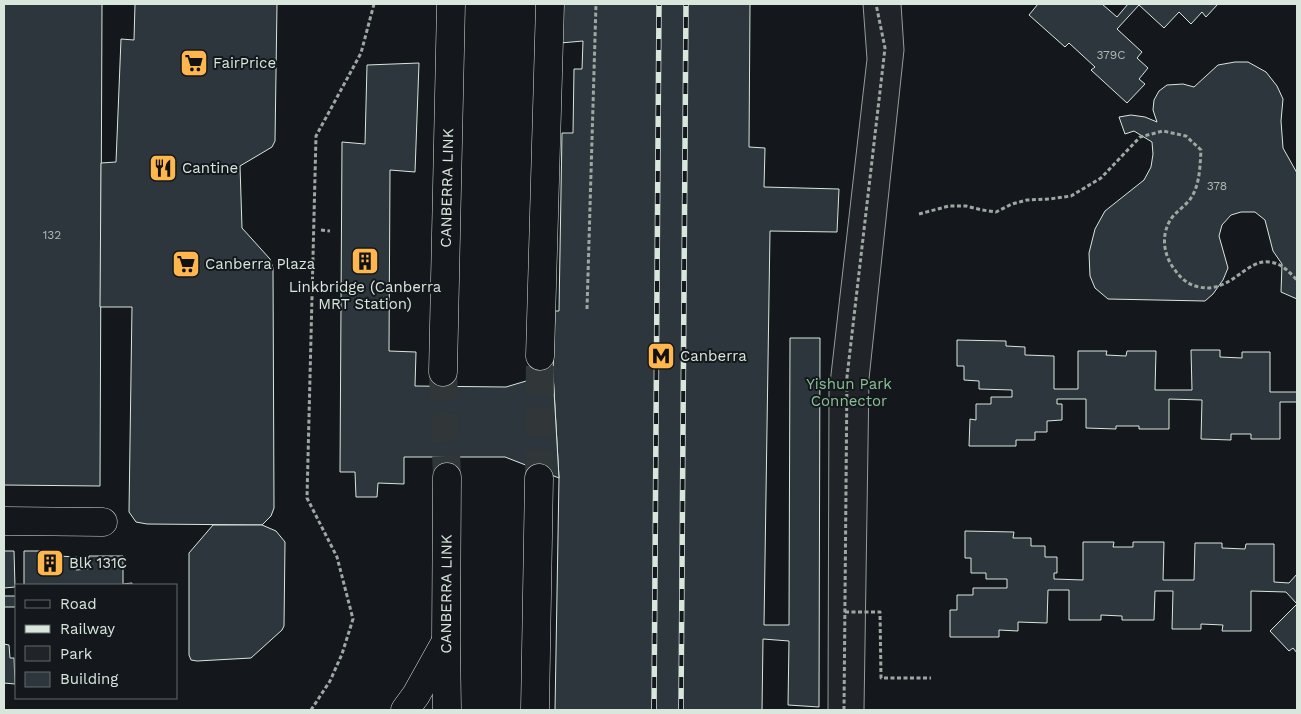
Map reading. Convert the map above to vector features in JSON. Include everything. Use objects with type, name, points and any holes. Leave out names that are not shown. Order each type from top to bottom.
[{"type":"main road","name":"CANBERRA LINK","points":[[443,372],[451,4]]},
{"type":"main road","points":[[540,356],[550,4]]},
{"type":"main road","name":"CANBERRA LINK","points":[[447,477],[447,710]]},
{"type":"main road","points":[[534,710],[539,478]]},
{"type":"main road","points":[[4,521],[103,522]]},
{"type":"main road","points":[[405,710],[416,695],[446,642]]},
{"type":"path","points":[[311,710],[330,681],[342,654],[353,619],[337,557],[307,498],[316,136],[361,53],[374,4]]},
{"type":"path","points":[[586,309],[596,4]]},
{"type":"path","points":[[844,710],[847,377],[885,48],[876,4]]},
{"type":"path","points":[[920,214],[949,206],[966,206],[996,212],[1012,204],[1027,200],[1070,196],[1101,178],[1140,137],[1164,131],[1186,136],[1200,150],[1200,169],[1196,187],[1190,200],[1168,222],[1165,234],[1165,251],[1169,263],[1178,274],[1192,285],[1207,289],[1222,286],[1252,267],[1268,261],[1282,265],[1297,280]]},
{"type":"path","points":[[321,230],[330,231]]},
{"type":"path","points":[[845,612],[880,612],[882,678],[931,678]]},
{"type":"green space","name":"Yishun Park Connector","points":[[863,4],[901,4],[904,50],[869,379],[864,710],[828,710],[829,392],[867,59]]},
{"type":"building","points":[[4,4],[102,4],[100,486],[4,485]]},
{"type":"building","name":"Canberra Plaza","points":[[135,4],[277,4],[275,141],[272,147],[240,166],[242,228],[270,259],[273,268],[274,508],[271,516],[262,525],[147,524],[136,522],[129,512],[132,307],[100,307],[101,163],[116,162],[121,39],[134,40]]},
{"type":"building","name":"Canberra","points":[[560,4],[750,4],[749,147],[765,148],[764,187],[839,189],[837,232],[770,231],[764,625],[789,625],[790,338],[820,338],[819,707],[788,705],[789,641],[763,639],[762,710],[555,710],[559,478],[553,373],[555,311],[559,311],[562,133],[573,133],[574,69],[582,69],[583,41],[560,43]]},
{"type":"building","points":[[1038,4],[1102,4],[1117,17],[1128,4],[1218,4],[1206,17],[1202,12],[1191,24],[1179,12],[1164,28],[1139,5],[1117,29],[1142,52],[1137,58],[1148,68],[1139,79],[1145,84],[1127,103],[1091,70],[1095,67],[1069,43],[1065,47],[1029,15]]},
{"type":"building","points":[[1248,62],[1266,72],[1277,86],[1283,99],[1281,121],[1283,148],[1297,173],[1297,299],[1281,292],[1282,264],[1273,251],[1265,220],[1255,212],[1241,212],[1231,215],[1222,225],[1219,236],[1228,268],[1223,280],[1213,294],[1205,301],[1108,299],[1095,288],[1090,276],[1089,253],[1095,229],[1105,211],[1144,180],[1151,167],[1153,154],[1152,142],[1134,131],[1125,134],[1119,117],[1131,115],[1145,117],[1157,122],[1153,110],[1154,100],[1159,91],[1167,85],[1183,84],[1194,87],[1218,65]]},
{"type":"building","name":"Linkbridge (Canberra MRT Station)","points":[[419,63],[415,172],[390,170],[389,351],[416,352],[415,386],[506,387],[553,373],[559,478],[505,457],[404,457],[404,484],[378,483],[377,497],[356,497],[355,472],[340,472],[342,142],[365,144],[367,65]]},
{"type":"building","points":[[957,340],[1006,341],[1006,346],[1025,347],[1025,355],[1054,356],[1054,389],[1078,389],[1078,351],[1107,351],[1106,355],[1126,356],[1127,351],[1156,351],[1155,390],[1192,390],[1191,350],[1220,350],[1220,357],[1242,358],[1242,352],[1270,352],[1270,392],[1297,392],[1297,402],[1280,402],[1280,439],[1251,439],[1251,434],[1231,434],[1231,440],[1201,439],[1202,400],[1169,399],[1169,429],[1139,429],[1139,426],[1116,426],[1116,429],[1086,428],[1086,399],[1057,399],[1057,404],[1062,404],[1062,420],[1047,421],[1047,432],[1035,432],[1035,440],[1016,440],[1016,446],[969,446],[970,419],[976,420],[976,404],[991,404],[991,397],[1012,397],[1012,390],[979,389],[979,381],[964,380],[964,366],[957,366]]},
{"type":"building","points":[[213,525],[262,525],[276,531],[285,542],[284,626],[251,658],[197,661],[191,660],[189,655],[189,553]]},
{"type":"building","points":[[965,531],[1014,532],[1013,538],[1031,538],[1031,546],[1045,546],[1045,557],[1057,557],[1057,573],[1054,573],[1054,579],[1083,580],[1083,542],[1114,542],[1113,547],[1133,547],[1133,542],[1164,542],[1163,580],[1194,580],[1195,543],[1222,543],[1222,548],[1245,549],[1246,544],[1274,544],[1274,582],[1289,583],[1297,574],[1297,604],[1286,592],[1251,591],[1251,631],[1222,631],[1223,625],[1201,624],[1201,629],[1172,629],[1173,591],[1155,591],[1154,620],[1122,620],[1122,616],[1101,615],[1101,620],[1069,620],[1069,590],[1048,590],[1047,623],[1018,622],[1018,631],[999,630],[999,637],[950,637],[950,610],[957,610],[957,595],[973,595],[973,588],[1007,588],[1007,579],[986,579],[986,573],[971,573],[971,558],[965,558]]},
{"type":"building","points":[[4,551],[14,551],[15,587],[4,588]]},
{"type":"building","name":"Blk 131C","points":[[24,551],[58,551],[58,556],[77,557],[76,570],[88,569],[89,556],[123,556],[123,584],[24,584]]},
{"type":"building","points":[[4,596],[15,596],[15,607],[4,607]]},
{"type":"building","points":[[1297,604],[1297,653],[1293,648],[1289,651],[1270,631]]},
{"type":"building","points":[[4,644],[9,645],[10,658],[14,658],[15,684],[4,683]]},
{"type":"tunnel","points":[[539,478],[540,356]]},
{"type":"tunnel","points":[[443,372],[447,477]]},
{"type":"railway","points":[[654,710],[659,4]]},
{"type":"railway","points":[[681,710],[686,4]]},
{"type":"place","name":"FairPrice","points":[[194,63]]},
{"type":"place","name":"Cantine","points":[[163,168]]},
{"type":"place","name":"Linkbridge (Canberra MRT Station)","points":[[365,261]]},
{"type":"place","name":"Canberra Plaza","points":[[186,264]]},
{"type":"place","name":"Canberra","points":[[661,356]]},
{"type":"place","name":"Blk 131C","points":[[50,563]]}]
